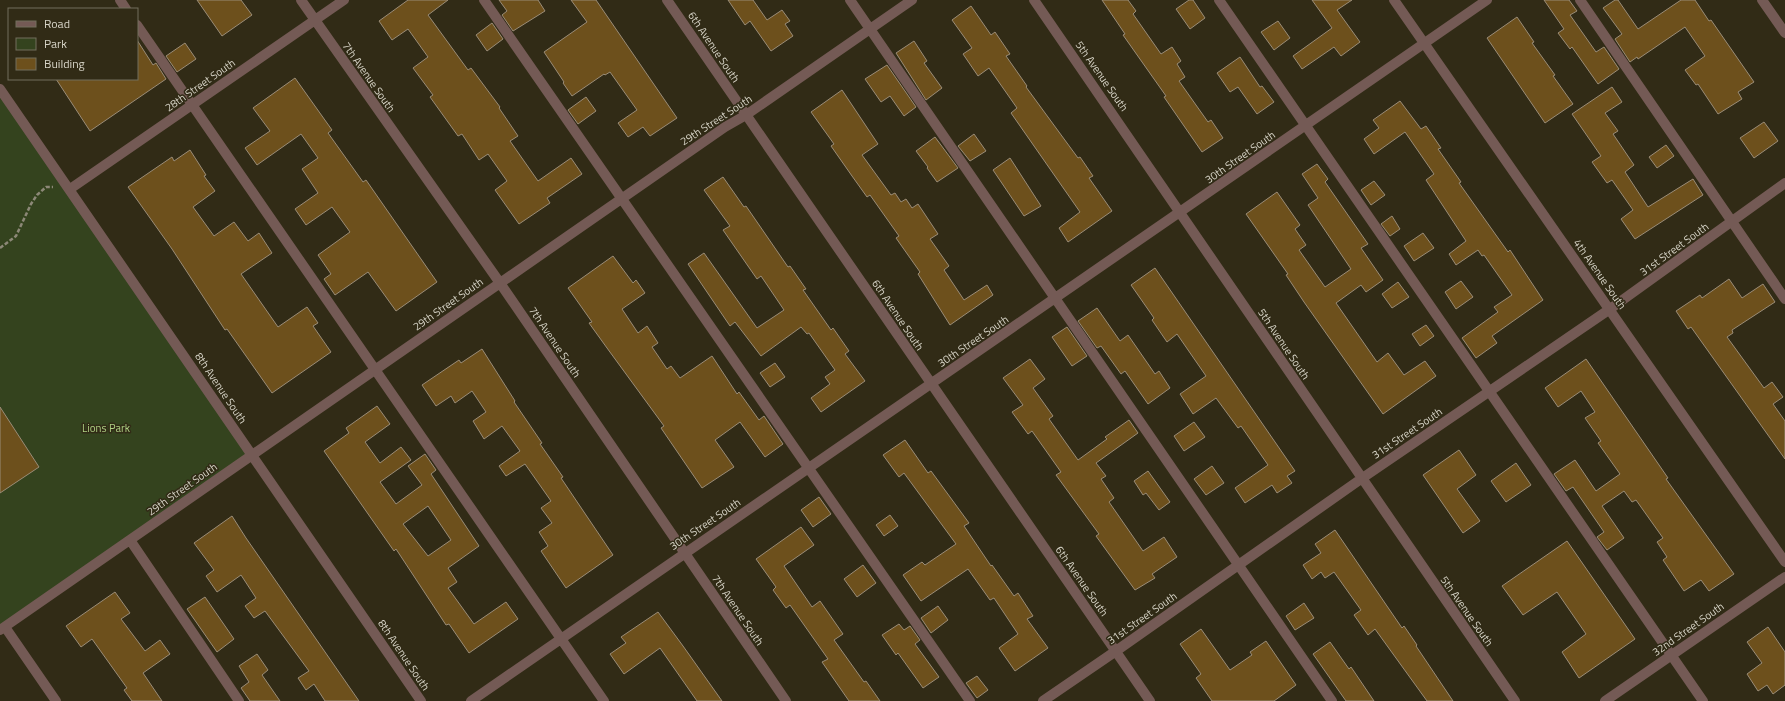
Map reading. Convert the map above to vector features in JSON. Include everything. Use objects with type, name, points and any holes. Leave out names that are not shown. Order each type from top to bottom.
[{"type":"street","name":"7th Avenue South","points":[[301,0],[500,283],[786,701]]},
{"type":"street","name":"28th Street South","points":[[70,189],[344,0]]},
{"type":"street","points":[[484,0],[620,199],[809,467],[970,701]]},
{"type":"street","name":"6th Avenue South","points":[[667,0],[1150,701]]},
{"type":"street","points":[[850,0],[1332,701]]},
{"type":"street","name":"29th Street South","points":[[2,629],[620,199],[725,127],[746,115],[912,0]]},
{"type":"street","name":"5th Avenue South","points":[[1034,0],[1181,212],[1361,479],[1515,701]]},
{"type":"street","points":[[1219,0],[1488,392],[1703,701]]},
{"type":"street","name":"4th Avenue South","points":[[1394,0],[1785,562]]},
{"type":"street","name":"30th Street South","points":[[471,701],[809,467],[1306,127],[1487,0]]},
{"type":"street","points":[[1580,0],[1785,299]]},
{"type":"street","points":[[1762,0],[1785,33]]},
{"type":"street","points":[[138,26],[604,701]]},
{"type":"street","name":"8th Avenue South","points":[[0,89],[421,701]]},
{"type":"street","name":"31st Street South","points":[[1043,701],[1361,479],[1610,310],[1785,183]]},
{"type":"street","points":[[130,540],[239,701]]},
{"type":"street","name":"32nd Street South","points":[[1605,701],[1785,577]]},
{"type":"street","points":[[2,629],[56,701]]},
{"type":"path","points":[[0,248],[16,236],[31,204],[37,195],[46,187],[70,189]]},
{"type":"green space","name":"Lions Park","points":[[0,91],[252,455],[0,629]]},
{"type":"building","points":[[197,0],[241,0],[252,15],[222,36]]},
{"type":"building","points":[[408,0],[448,0],[428,15],[468,70],[471,68],[500,107],[499,108],[518,136],[510,141],[538,181],[571,158],[582,174],[547,198],[550,203],[519,224],[495,190],[507,181],[488,154],[479,160],[462,134],[458,136],[430,97],[433,95],[413,68],[428,57],[408,29],[392,40],[379,21]]},
{"type":"building","points":[[499,0],[538,0],[545,11],[513,31],[502,15],[507,11]]},
{"type":"building","points":[[571,0],[596,0],[677,118],[650,136],[643,127],[628,137],[618,123],[637,110],[610,72],[605,75],[604,74],[572,96],[544,52],[587,22]]},
{"type":"building","points":[[728,0],[753,0],[767,20],[782,10],[790,21],[785,24],[793,36],[771,51],[750,21],[745,25]]},
{"type":"building","points":[[1102,0],[1128,0],[1136,11],[1133,14],[1161,54],[1172,47],[1181,61],[1177,64],[1185,77],[1179,81],[1208,122],[1211,120],[1223,138],[1202,152],[1164,97],[1166,96],[1123,35],[1125,34]]},
{"type":"building","points":[[1189,0],[1193,0],[1205,18],[1190,29],[1176,9]]},
{"type":"building","points":[[1312,0],[1352,0],[1337,10],[1360,42],[1341,56],[1334,47],[1302,69],[1293,56],[1332,28]]},
{"type":"building","points":[[1544,0],[1569,0],[1577,11],[1570,15],[1596,52],[1604,47],[1619,69],[1598,84],[1572,47],[1570,49],[1558,33],[1564,29]]},
{"type":"building","points":[[1615,0],[1618,0],[1638,29],[1681,0],[1695,0],[1709,21],[1711,20],[1754,82],[1738,92],[1742,99],[1718,114],[1698,84],[1696,85],[1685,70],[1705,56],[1685,27],[1638,59],[1637,57],[1630,62],[1615,39],[1622,34],[1603,8]]},
{"type":"building","points":[[971,6],[991,35],[995,32],[1010,54],[1006,56],[1027,86],[1026,87],[1078,158],[1080,157],[1093,176],[1089,178],[1112,211],[1068,242],[1059,228],[1080,212],[1011,113],[1017,108],[989,68],[978,76],[963,54],[972,48],[952,20]]},
{"type":"building","points":[[1517,17],[1534,42],[1532,43],[1555,75],[1553,76],[1573,104],[1545,123],[1487,38]]},
{"type":"building","points":[[1278,21],[1290,38],[1274,50],[1261,32]]},
{"type":"building","points":[[492,23],[503,39],[487,51],[476,35]]},
{"type":"building","points":[[914,41],[927,61],[924,63],[942,88],[926,100],[896,53]]},
{"type":"building","points":[[138,42],[153,65],[156,63],[166,79],[90,131],[57,80],[138,80]]},
{"type":"building","points":[[185,43],[196,59],[177,72],[166,56]]},
{"type":"building","points":[[1240,57],[1260,87],[1262,86],[1274,102],[1257,114],[1238,87],[1230,92],[1217,73]]},
{"type":"building","points":[[887,65],[916,107],[904,116],[890,96],[881,102],[865,79]]},
{"type":"building","points":[[295,78],[332,130],[328,133],[363,182],[366,180],[437,282],[396,311],[368,272],[335,295],[324,279],[331,274],[318,255],[350,232],[332,207],[306,225],[295,209],[318,193],[302,169],[318,158],[301,134],[257,165],[245,148],[270,131],[253,108]]},
{"type":"building","points":[[1612,87],[1622,102],[1605,113],[1618,131],[1613,134],[1634,165],[1625,172],[1648,207],[1693,179],[1703,195],[1635,239],[1621,219],[1633,210],[1612,180],[1607,183],[1592,162],[1601,156],[1572,114]]},
{"type":"building","points":[[842,90],[878,144],[862,155],[891,195],[895,193],[901,202],[906,199],[912,208],[918,204],[938,234],[930,239],[949,266],[944,270],[964,300],[987,285],[993,295],[950,325],[918,274],[920,272],[896,238],[899,236],[870,195],[867,197],[852,176],[831,146],[834,144],[811,112]]},
{"type":"building","points":[[586,97],[596,111],[578,124],[568,110]]},
{"type":"building","points":[[1400,101],[1421,129],[1426,126],[1441,148],[1438,149],[1461,182],[1459,183],[1508,252],[1510,250],[1543,300],[1492,336],[1497,343],[1476,358],[1462,338],[1498,312],[1494,307],[1512,295],[1484,255],[1482,256],[1478,250],[1456,265],[1449,254],[1466,241],[1426,180],[1434,174],[1405,132],[1374,154],[1364,139],[1379,128],[1373,120]]},
{"type":"building","points":[[1764,122],[1778,141],[1754,158],[1740,138]]},
{"type":"building","points":[[974,134],[986,151],[970,161],[958,146]]},
{"type":"building","points":[[935,137],[958,168],[937,182],[916,151]]},
{"type":"building","points":[[1666,145],[1674,156],[1657,168],[1649,157]]},
{"type":"building","points":[[190,150],[206,175],[204,176],[215,191],[193,207],[214,236],[234,222],[248,241],[259,233],[272,253],[241,274],[278,327],[307,307],[318,323],[313,326],[331,352],[272,393],[227,329],[225,330],[172,249],[128,187],[172,157],[174,161]]},
{"type":"building","points":[[1010,158],[1041,206],[1024,216],[993,170]]},
{"type":"building","points":[[1317,164],[1328,179],[1325,182],[1368,244],[1361,248],[1383,280],[1366,292],[1361,285],[1336,303],[1377,362],[1388,353],[1404,375],[1425,361],[1436,376],[1383,414],[1304,302],[1286,275],[1288,274],[1246,214],[1277,192],[1300,225],[1295,229],[1306,245],[1299,250],[1325,287],[1351,269],[1308,205],[1318,198],[1302,174]]},
{"type":"building","points":[[723,177],[744,207],[746,206],[788,267],[790,266],[806,289],[803,290],[831,330],[833,328],[849,351],[845,354],[865,381],[821,412],[811,398],[830,384],[825,377],[835,370],[809,333],[807,334],[801,327],[761,356],[735,322],[730,326],[688,264],[704,253],[757,328],[784,310],[761,276],[757,279],[723,230],[730,226],[704,190]]},
{"type":"building","points":[[1374,181],[1385,195],[1371,205],[1361,190]]},
{"type":"building","points":[[1392,216],[1400,229],[1390,236],[1381,224]]},
{"type":"building","points":[[1423,233],[1434,248],[1414,261],[1404,246]]},
{"type":"building","points":[[613,256],[633,283],[636,280],[645,293],[622,309],[638,333],[647,326],[658,343],[652,347],[667,369],[671,366],[680,378],[712,356],[737,394],[739,392],[759,420],[764,416],[783,444],[765,457],[740,422],[715,440],[734,467],[702,488],[661,428],[664,426],[589,323],[592,322],[568,288]]},
{"type":"building","points":[[1155,268],[1295,471],[1287,476],[1292,483],[1277,493],[1272,485],[1245,503],[1235,488],[1268,465],[1241,426],[1238,428],[1216,398],[1193,414],[1180,394],[1206,376],[1177,334],[1167,342],[1152,320],[1154,318],[1131,285]]},
{"type":"building","points":[[1729,279],[1742,298],[1763,284],[1775,302],[1732,330],[1733,333],[1727,337],[1764,388],[1772,382],[1783,397],[1773,404],[1785,421],[1785,459],[1691,327],[1688,329],[1676,311],[1700,295],[1702,298]]},
{"type":"building","points":[[1461,281],[1473,297],[1456,309],[1445,292]]},
{"type":"building","points":[[1398,282],[1409,297],[1392,308],[1382,294]]},
{"type":"building","points":[[1097,308],[1120,341],[1128,335],[1155,374],[1159,371],[1170,388],[1148,404],[1125,371],[1121,374],[1101,346],[1097,348],[1078,321]]},
{"type":"building","points":[[1426,325],[1434,336],[1420,346],[1412,334]]},
{"type":"building","points":[[1067,327],[1087,356],[1072,366],[1052,337]]},
{"type":"building","points":[[482,349],[515,401],[514,402],[542,443],[540,444],[563,477],[561,478],[613,555],[566,588],[541,551],[548,546],[539,532],[552,523],[541,508],[551,501],[525,464],[506,476],[499,466],[520,451],[502,426],[484,439],[473,421],[486,412],[472,391],[455,403],[451,396],[436,406],[422,385],[459,360],[461,363]]},
{"type":"building","points":[[1030,359],[1045,379],[1033,388],[1053,416],[1049,419],[1078,460],[1107,439],[1105,437],[1129,420],[1138,433],[1096,463],[1106,476],[1101,479],[1114,498],[1109,502],[1143,551],[1164,537],[1177,557],[1152,574],[1155,578],[1135,590],[1096,536],[1099,534],[1056,475],[1061,472],[1032,431],[1028,434],[1012,412],[1023,405],[1003,378]]},
{"type":"building","points":[[1586,359],[1668,478],[1666,479],[1734,574],[1709,591],[1701,580],[1684,591],[1663,560],[1667,557],[1657,542],[1663,538],[1636,500],[1632,502],[1624,491],[1602,506],[1624,538],[1607,550],[1597,537],[1604,532],[1573,487],[1566,491],[1554,474],[1575,460],[1596,491],[1620,474],[1598,443],[1601,441],[1585,418],[1595,412],[1581,391],[1558,407],[1545,388]]},
{"type":"building","points":[[775,363],[785,377],[770,387],[760,373]]},
{"type":"building","points":[[377,406],[390,424],[365,442],[380,463],[401,447],[411,460],[380,482],[396,504],[422,485],[408,466],[425,454],[436,470],[431,474],[479,546],[448,568],[457,582],[448,588],[474,624],[506,602],[518,619],[469,653],[449,624],[446,625],[396,549],[394,551],[324,451],[349,433],[346,428]],"holes":[[[428,506],[451,540],[428,556],[403,524]]]},
{"type":"building","points":[[0,407],[39,467],[0,493]]},
{"type":"building","points":[[1194,422],[1205,437],[1184,451],[1174,436]]},
{"type":"building","points":[[905,440],[928,473],[931,471],[969,523],[964,526],[991,566],[992,565],[1014,596],[1018,593],[1033,616],[1027,619],[1048,648],[1015,671],[999,648],[1018,634],[994,598],[990,600],[968,569],[921,601],[903,575],[922,562],[925,565],[956,544],[904,473],[899,477],[883,455]]},
{"type":"building","points":[[1459,450],[1476,475],[1457,489],[1480,521],[1463,533],[1423,475]]},
{"type":"building","points":[[1516,463],[1531,485],[1506,502],[1491,481]]},
{"type":"building","points":[[1212,466],[1224,483],[1206,495],[1194,479]]},
{"type":"building","points":[[1148,471],[1170,502],[1159,510],[1146,493],[1143,495],[1134,481]]},
{"type":"building","points":[[819,497],[831,514],[813,527],[801,510]]},
{"type":"building","points":[[890,515],[898,526],[884,536],[876,525]]},
{"type":"building","points":[[232,516],[359,701],[325,701],[314,684],[306,690],[298,678],[309,671],[265,611],[254,618],[245,606],[256,598],[241,575],[217,592],[206,576],[214,570],[194,543]]},
{"type":"building","points":[[801,527],[814,545],[784,566],[812,607],[820,601],[843,634],[834,640],[864,682],[866,681],[880,701],[849,701],[822,662],[828,659],[790,605],[786,608],[773,590],[776,587],[756,559]]},
{"type":"building","points":[[1335,530],[1402,628],[1404,626],[1453,701],[1427,701],[1375,629],[1368,635],[1354,615],[1361,610],[1334,572],[1325,578],[1321,572],[1312,579],[1303,565],[1321,553],[1315,544]]},
{"type":"building","points":[[1567,541],[1635,639],[1579,678],[1562,652],[1586,634],[1557,592],[1523,615],[1502,586]]},
{"type":"building","points":[[863,565],[876,583],[857,597],[844,579]]},
{"type":"building","points":[[115,592],[130,613],[121,619],[145,651],[160,640],[170,654],[143,673],[162,701],[132,701],[124,690],[127,688],[92,639],[81,647],[66,626]]},
{"type":"building","points":[[205,597],[234,639],[217,652],[187,609]]},
{"type":"building","points":[[1304,603],[1314,618],[1295,630],[1286,616]]},
{"type":"building","points":[[938,606],[948,620],[931,633],[921,618]]},
{"type":"building","points":[[658,612],[722,701],[697,701],[660,648],[624,674],[610,654],[626,643],[621,637]]},
{"type":"building","points":[[899,624],[904,630],[910,626],[920,640],[915,644],[939,677],[923,688],[898,653],[896,655],[882,635]]},
{"type":"building","points":[[1768,627],[1785,652],[1785,685],[1773,694],[1767,685],[1758,691],[1747,674],[1762,663],[1747,642]]},
{"type":"building","points":[[1201,629],[1230,670],[1252,655],[1250,652],[1266,641],[1296,685],[1274,701],[1212,701],[1196,678],[1201,674],[1180,644]]},
{"type":"building","points":[[1330,642],[1349,669],[1351,667],[1374,701],[1346,701],[1313,654]]},
{"type":"building","points":[[257,654],[268,670],[262,675],[280,701],[250,701],[241,688],[249,682],[239,666]]},
{"type":"building","points":[[977,676],[988,690],[977,698],[966,683]]}]
